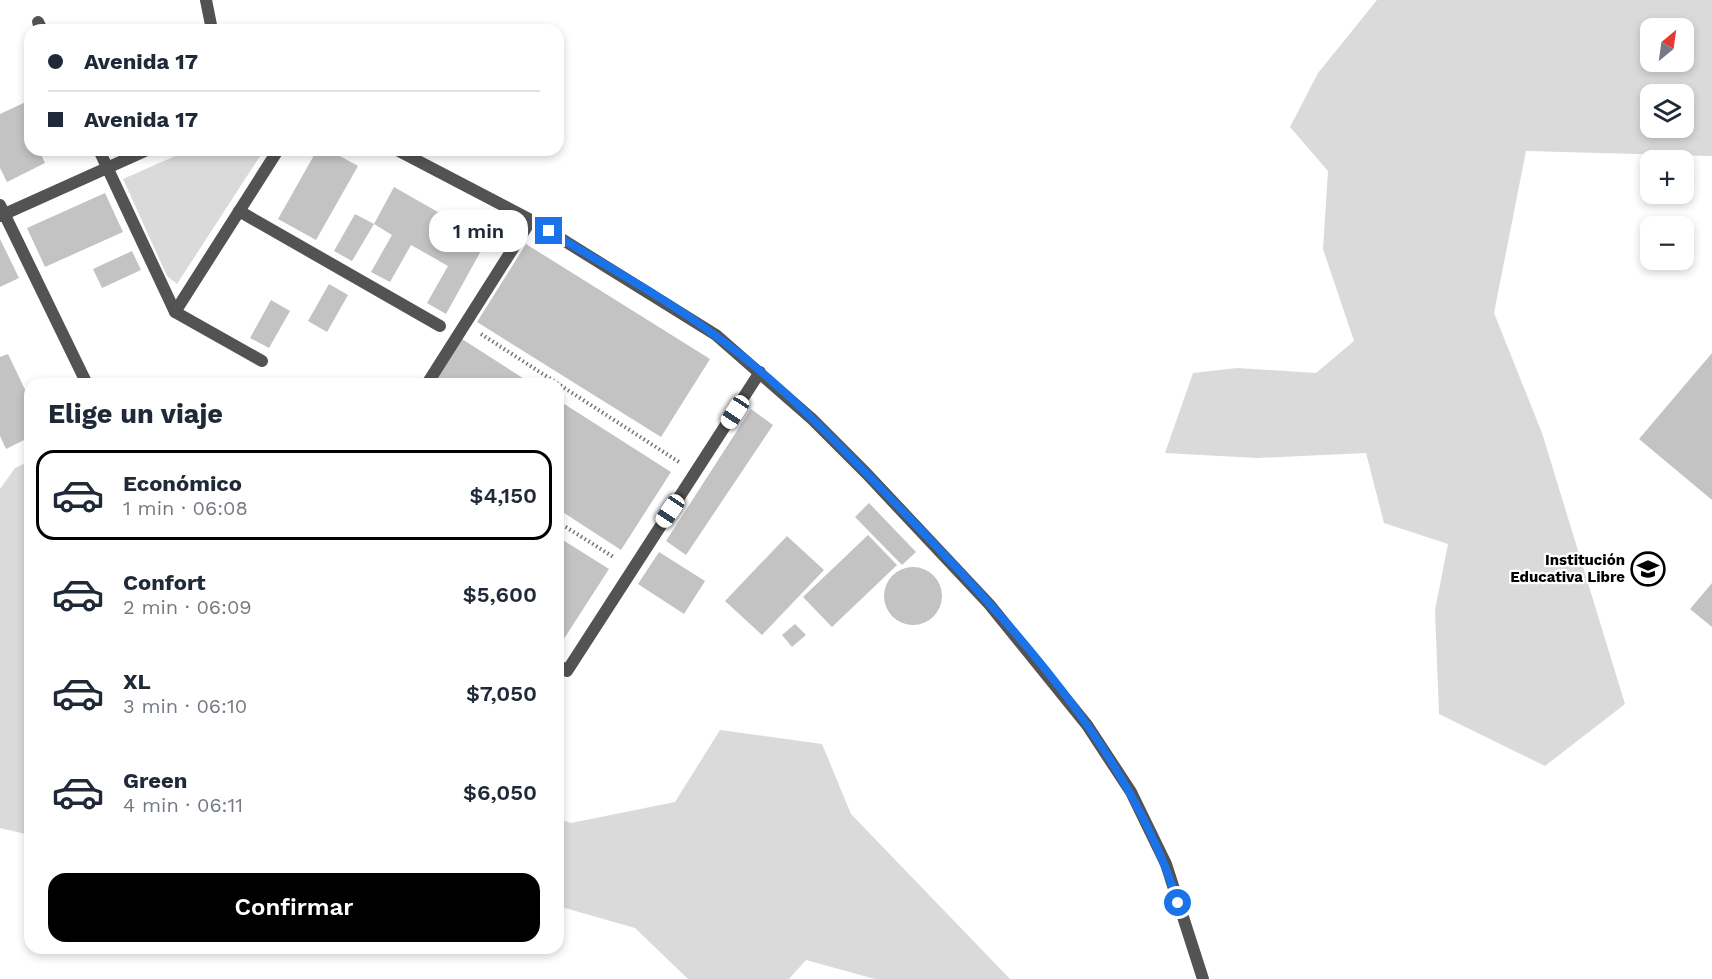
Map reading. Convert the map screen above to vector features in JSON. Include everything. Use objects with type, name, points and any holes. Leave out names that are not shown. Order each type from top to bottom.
[{"type":"street","points":[[206,0],[211,24]]},
{"type":"street","points":[[102,156],[175,312],[262,362]]},
{"type":"street","points":[[84,378],[1,212],[134,156]]},
{"type":"street","points":[[175,312],[274,156]]},
{"type":"street","points":[[408,156],[531,220],[716,335],[812,419],[939,549],[990,604],[1087,725],[1131,792],[1166,864],[1203,979]]},
{"type":"street","points":[[239,211],[440,326]]},
{"type":"street","points":[[431,378],[531,220]]},
{"type":"street","points":[[564,669],[567,671],[760,372]]},
{"type":"path","points":[[465,324],[549,378]]},
{"type":"path","points":[[564,387],[696,472]]},
{"type":"path","points":[[564,526],[632,569]]},
{"type":"shaded area","points":[[1377,0],[1712,0],[1712,156],[1694,156],[1694,150],[1640,150],[1640,154],[1526,151],[1494,313],[1542,433],[1625,704],[1545,766],[1439,714],[1435,610],[1448,544],[1384,523],[1366,453],[1257,458],[1165,453],[1193,373],[1237,368],[1316,373],[1354,341],[1323,249],[1328,171],[1290,127],[1318,73]]},
{"type":"shaded area","points":[[175,156],[260,156],[177,284],[167,276],[123,179]]},
{"type":"shaded area","points":[[24,464],[24,834],[0,828],[0,489],[15,468]]},
{"type":"shaded area","points":[[720,730],[822,744],[851,814],[1010,979],[875,979],[806,960],[789,979],[688,979],[635,928],[564,908],[564,821],[571,823],[675,802]]},
{"type":"building","points":[[24,103],[24,156],[42,156],[45,163],[7,182],[0,168],[0,114]]},
{"type":"building","points":[[314,156],[340,156],[358,166],[316,240],[278,219]]},
{"type":"building","points":[[394,187],[487,240],[446,314],[427,303],[448,266],[411,245],[390,282],[371,272],[392,235],[374,224]]},
{"type":"building","points":[[105,193],[123,232],[45,267],[27,228]]},
{"type":"building","points":[[355,214],[374,224],[352,261],[334,251]]},
{"type":"building","points":[[0,239],[19,278],[0,287]]},
{"type":"building","points":[[526,244],[710,359],[661,437],[477,322]]},
{"type":"building","points":[[132,251],[141,270],[102,288],[93,269]]},
{"type":"building","points":[[329,284],[348,295],[327,332],[308,321]]},
{"type":"building","points":[[271,300],[290,311],[269,348],[250,338]]},
{"type":"building","points":[[462,339],[523,378],[437,378]]},
{"type":"building","points":[[1712,353],[1712,500],[1639,439]]},
{"type":"building","points":[[8,354],[24,387],[24,440],[6,449],[0,436],[0,357]]},
{"type":"building","points":[[564,404],[671,472],[621,550],[564,513]]},
{"type":"building","points":[[751,409],[773,425],[686,555],[666,541]]},
{"type":"building","points":[[869,503],[916,552],[902,565],[855,517]]},
{"type":"building","points":[[868,535],[897,565],[832,627],[803,597]]},
{"type":"building","points":[[787,536],[824,570],[762,635],[725,601]]},
{"type":"building","points":[[564,541],[609,569],[564,639]]},
{"type":"building","points":[[659,552],[705,581],[684,614],[638,584]]},
{"type":"building","points":[[913,567],[924,569],[937,580],[942,596],[940,607],[929,620],[913,625],[902,623],[889,612],[884,596],[886,585],[897,572]]},
{"type":"building","points":[[1712,583],[1712,627],[1690,609]]},
{"type":"building","points":[[795,624],[806,635],[792,647],[782,635]]},
{"type":"place","name":"Institución Educativa Libre","points":[[1648,569]]},
{"type":"route","points":[[549,231],[716,335],[812,419],[924,533],[990,604],[1087,725],[1131,792],[1166,864],[1178,903]]}]
